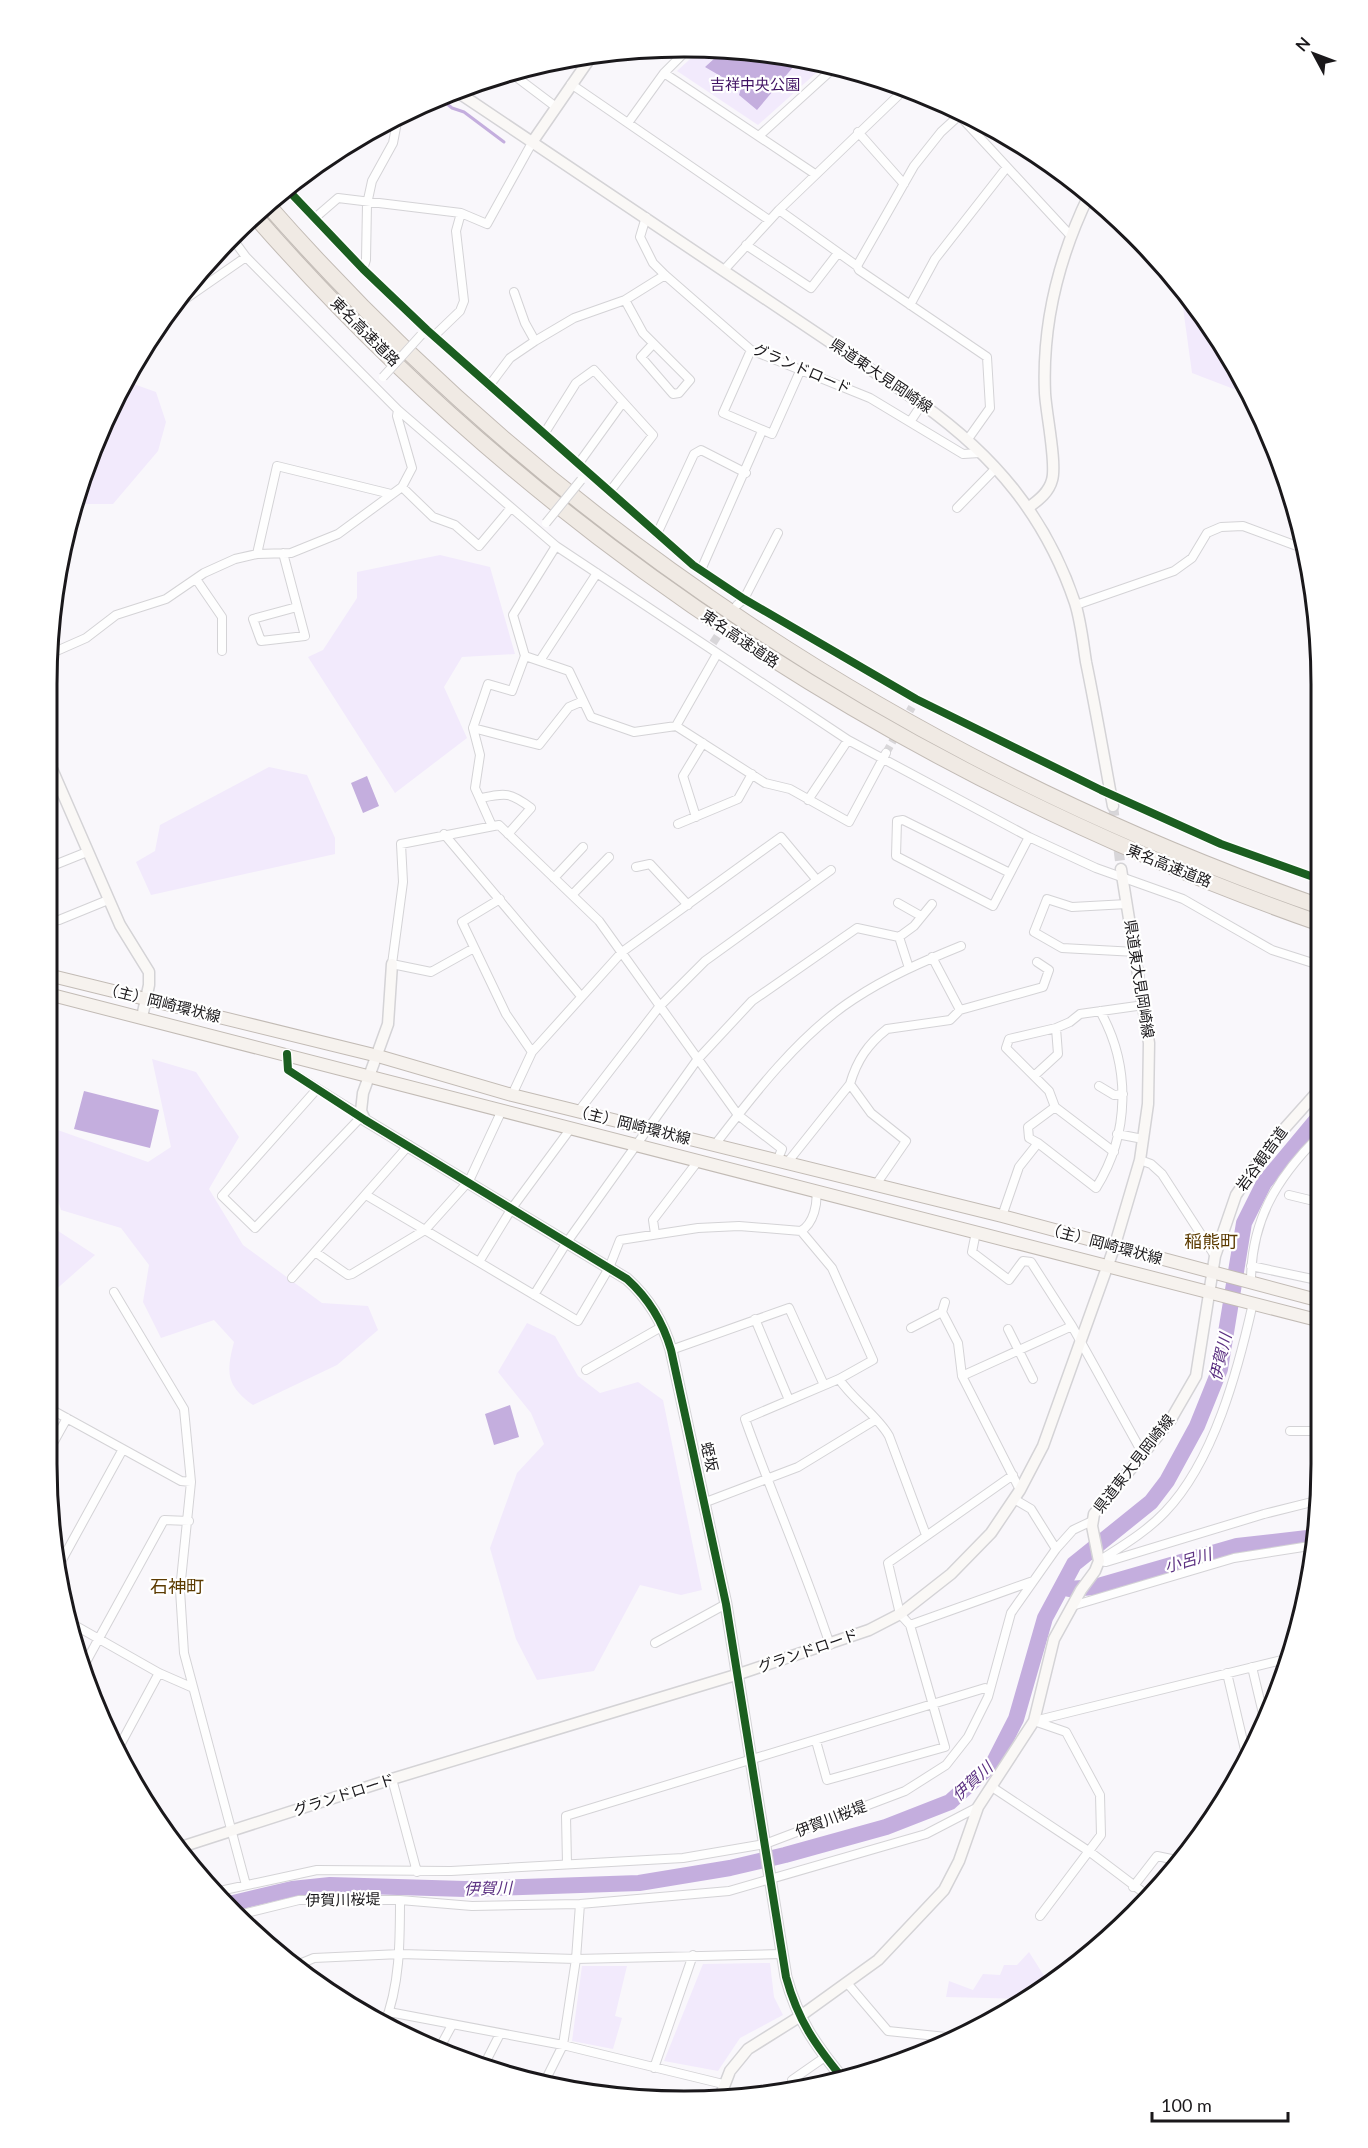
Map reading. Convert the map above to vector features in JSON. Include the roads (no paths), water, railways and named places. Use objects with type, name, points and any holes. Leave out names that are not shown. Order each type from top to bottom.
[{"type":"highway","name":"東名高速道路","points":[[273,211],[365,311],[486,425],[548,478],[712,602],[866,699],[1029,787],[1193,859],[1311,903]]},
{"type":"highway","name":"東名高速道路","points":[[261,222],[355,323],[476,437],[628,561],[774,662],[858,713],[1022,801],[1187,874],[1311,920]]},
{"type":"main road","name":"（主）岡崎環状線","points":[[57,977],[378,1056],[512,1095],[1002,1216],[1114,1248],[1251,1281]]},
{"type":"main road","name":"（主）岡崎環状線","points":[[57,996],[1253,1303]]},
{"type":"main road","points":[[1251,1281],[1311,1298]]},
{"type":"main road","points":[[1253,1303],[1311,1318]]},
{"type":"street","points":[[628,123],[664,73],[680,57]]},
{"type":"street","points":[[316,218],[338,198],[367,204],[460,213],[487,224],[533,141],[585,65]]},
{"type":"street","points":[[664,73],[760,135],[815,174]]},
{"type":"street","points":[[760,135],[827,74]]},
{"type":"street","points":[[519,79],[556,107]]},
{"type":"street","points":[[571,84],[769,220]]},
{"type":"street","points":[[724,270],[769,220],[899,95]]},
{"type":"street","name":"県道東大見岡崎線","points":[[465,97],[922,404],[968,439],[996,468],[1029,507],[1056,554],[1076,605],[1113,806]]},
{"type":"street","points":[[857,266],[904,184],[931,145],[955,119]]},
{"type":"street","points":[[363,269],[366,260],[367,204],[372,181],[393,143],[396,128]]},
{"type":"street","points":[[975,129],[1070,235]]},
{"type":"street","points":[[858,132],[904,184]]},
{"type":"street","points":[[910,305],[939,253],[1007,167]]},
{"type":"street","points":[[293,195],[427,334],[579,463],[657,534],[741,602],[914,703],[1221,844],[1311,876]]},
{"type":"street","points":[[1029,507],[1043,497],[1053,479],[1043,357],[1050,310],[1070,235],[1085,203]]},
{"type":"street","points":[[779,210],[857,266],[859,270],[987,357],[990,408],[968,439]]},
{"type":"street","points":[[374,388],[427,334],[460,311],[464,301],[456,231],[460,213]]},
{"type":"street","name":"グランドロード","points":[[646,217],[640,237],[653,262],[751,350],[870,398],[963,454],[980,453]]},
{"type":"street","points":[[237,245],[246,257],[374,388],[537,532],[711,645],[717,654],[848,740],[884,756],[1029,837],[1183,899],[1272,950],[1311,962]]},
{"type":"street","points":[[746,245],[811,288],[838,253]]},
{"type":"street","points":[[196,292],[246,257]]},
{"type":"street","points":[[489,386],[510,358],[535,341],[574,318],[625,300],[665,275]]},
{"type":"street","points":[[514,292],[525,323],[535,341]]},
{"type":"street","points":[[625,300],[643,333],[690,380],[679,393],[674,394],[641,357],[653,344]]},
{"type":"street","points":[[751,350],[723,413],[772,435],[801,369]]},
{"type":"street","points":[[544,434],[576,383],[594,370],[653,435],[610,490]]},
{"type":"street","points":[[579,463],[623,402]]},
{"type":"street","points":[[910,422],[922,404]]},
{"type":"street","points":[[58,650],[86,638],[116,615],[166,599],[196,579],[235,559],[257,554],[291,553],[338,534],[402,487],[412,468],[397,416],[398,410]]},
{"type":"street","points":[[701,570],[746,473],[762,431]]},
{"type":"street","points":[[657,534],[694,454],[701,450],[746,473]]},
{"type":"street","points":[[257,554],[277,466],[391,494]]},
{"type":"street","points":[[957,508],[996,468]]},
{"type":"street","points":[[537,532],[587,471]]},
{"type":"street","points":[[402,487],[433,517],[455,525],[479,546],[510,508]]},
{"type":"street","points":[[1076,605],[1174,571],[1192,558],[1207,533],[1221,527],[1243,526],[1295,545]]},
{"type":"street","points":[[741,602],[778,533]]},
{"type":"street","points":[[492,826],[475,788],[480,755],[473,728],[488,684],[512,691],[525,656],[513,615],[556,546]]},
{"type":"street","points":[[283,553],[305,636],[261,641],[252,619],[297,607]]},
{"type":"street","points":[[541,659],[597,573]]},
{"type":"street","points":[[196,579],[222,617],[222,651]]},
{"type":"street","points":[[676,726],[717,654]]},
{"type":"street","points":[[525,656],[541,659],[569,671],[591,717],[634,732],[676,726],[765,783],[790,789],[849,822],[884,756]]},
{"type":"street","points":[[473,728],[539,745],[569,708],[583,701]]},
{"type":"street","points":[[808,800],[848,740]]},
{"type":"street","points":[[696,817],[683,776],[703,743]]},
{"type":"street","points":[[678,824],[738,800],[752,774]]},
{"type":"street","points":[[57,781],[120,925],[149,972],[142,1017]]},
{"type":"street","points":[[481,798],[504,794],[514,795],[531,808],[508,834]]},
{"type":"street","points":[[1010,873],[903,820],[897,821],[896,856],[993,906],[1029,837]]},
{"type":"street","points":[[317,1089],[222,1196],[255,1227],[362,1116],[363,1094],[388,1024],[392,964],[403,882],[401,844],[499,825],[599,921],[658,1007],[738,1115],[782,1149],[782,1162]]},
{"type":"street","points":[[444,834],[580,995]]},
{"type":"street","points":[[512,1095],[532,1052],[580,995],[622,952],[781,837],[816,879]]},
{"type":"street","points":[[554,878],[583,847]]},
{"type":"street","points":[[57,864],[87,852]]},
{"type":"street","points":[[572,895],[609,857]]},
{"type":"street","points":[[636,867],[650,864],[688,905]]},
{"type":"street","points":[[578,1112],[658,1007],[705,961],[831,870]]},
{"type":"street","name":"県道東大見岡崎線","points":[[1108,1264],[1140,1160],[1150,1076],[1144,1005],[1122,873]]},
{"type":"street","points":[[500,899],[462,922],[506,1014],[532,1052]]},
{"type":"street","points":[[1128,904],[1072,907],[1047,899],[1034,932],[1062,948],[1136,952]]},
{"type":"street","points":[[57,920],[108,900]]},
{"type":"street","points":[[898,903],[921,916]]},
{"type":"street","points":[[534,1295],[567,1242],[646,1128],[697,1060],[752,1001],[857,928],[899,937],[914,926],[932,904]]},
{"type":"street","points":[[899,937],[909,968]]},
{"type":"street","points":[[714,1146],[798,1047],[852,1000],[909,968],[961,946]]},
{"type":"street","points":[[392,964],[431,972],[474,948]]},
{"type":"street","points":[[932,957],[960,1010]]},
{"type":"street","points":[[782,1162],[850,1084],[854,1070],[868,1045],[887,1029],[950,1020],[960,1010],[1043,987],[1049,970],[1037,962]]},
{"type":"street","points":[[1114,1152],[1055,1107],[1049,1091],[1006,1048],[1009,1039],[1056,1028],[1070,1022],[1080,1014],[1144,1005]]},
{"type":"street","points":[[1055,1107],[1028,1127],[1029,1137],[1096,1188],[1114,1152],[1123,1094],[1111,1030],[1100,1011]]},
{"type":"street","points":[[1034,1076],[1058,1054],[1056,1028]]},
{"type":"street","points":[[287,1054],[288,1070],[362,1116]]},
{"type":"street","points":[[850,1084],[871,1113],[906,1141],[875,1186]]},
{"type":"street","points":[[1099,1086],[1114,1095],[1123,1094]]},
{"type":"street","name":"岩谷観音道","points":[[1214,1272],[1215,1256],[1236,1195],[1269,1146],[1311,1099]]},
{"type":"street","points":[[315,1252],[348,1275],[425,1230],[469,1181],[502,1110]]},
{"type":"street","name":"蛭坂","points":[[362,1116],[365,1120],[469,1181],[637,1287],[663,1326],[671,1350],[706,1502],[726,1604],[753,1759],[782,1954],[799,2017],[837,2072]]},
{"type":"street","points":[[478,1262],[512,1208],[571,1128]]},
{"type":"street","points":[[1118,1134],[1143,1139]]},
{"type":"street","points":[[1002,1216],[1019,1167],[1038,1143]]},
{"type":"street","points":[[292,1278],[409,1145]]},
{"type":"street","points":[[1251,1281],[1258,1222],[1268,1202],[1311,1146]]},
{"type":"street","points":[[1140,1160],[1151,1164],[1162,1174],[1215,1256]]},
{"type":"street","points":[[655,1234],[653,1220],[698,1161]]},
{"type":"street","points":[[366,1195],[578,1321],[609,1268],[621,1240],[655,1234],[739,1226],[801,1231],[807,1228],[818,1202],[816,1190]]},
{"type":"street","points":[[1289,1195],[1311,1200]]},
{"type":"street","points":[[801,1231],[832,1268],[873,1360],[824,1385],[745,1419],[830,1645]]},
{"type":"street","points":[[976,1232],[972,1252],[1009,1280],[1023,1261],[1031,1262],[1072,1326],[1144,1456]]},
{"type":"street","name":"グランドロード","points":[[187,1845],[392,1779],[830,1645],[869,1630],[900,1614],[951,1574],[991,1533],[1017,1494],[1043,1446],[1108,1264]]},
{"type":"street","points":[[1251,1266],[1311,1279]]},
{"type":"street","name":"県道東大見岡崎線","points":[[1097,1566],[1092,1521],[1094,1514],[1144,1456],[1170,1421],[1196,1376],[1214,1272]]},
{"type":"street","points":[[114,1292],[184,1409],[191,1482],[189,1521],[180,1590],[184,1653],[191,1687],[246,1885]]},
{"type":"street","points":[[945,1302],[942,1312],[958,1343],[962,1376],[1013,1475],[1017,1494],[1031,1509],[1056,1548]]},
{"type":"street","points":[[722,2090],[723,2084],[748,2049],[848,1984],[878,1960],[944,1890],[959,1861],[978,1807],[1034,1721],[1054,1639],[1072,1606],[1097,1566],[1165,1512],[1186,1485],[1218,1424],[1239,1366],[1253,1303]]},
{"type":"street","points":[[671,1350],[789,1308],[824,1385]]},
{"type":"street","points":[[911,1328],[942,1312]]},
{"type":"street","points":[[754,1319],[789,1400]]},
{"type":"street","points":[[586,1370],[663,1326]]},
{"type":"street","points":[[962,1376],[1072,1326]]},
{"type":"street","points":[[1008,1329],[1033,1379]]},
{"type":"street","points":[[839,1378],[851,1396],[889,1436],[926,1535]]},
{"type":"street","points":[[57,1413],[181,1481],[191,1482]]},
{"type":"street","points":[[57,1436],[67,1418]]},
{"type":"street","points":[[706,1502],[798,1467],[874,1420]]},
{"type":"street","points":[[1290,1431],[1311,1431]]},
{"type":"street","points":[[64,1557],[123,1449]]},
{"type":"street","points":[[816,1741],[827,1780],[945,1747],[909,1625],[900,1614],[888,1563],[1013,1475]]},
{"type":"street","points":[[1097,1566],[1264,1514],[1310,1502]]},
{"type":"street","points":[[88,1659],[164,1520],[189,1521]]},
{"type":"street","name":"伊賀川桜堤","points":[[225,1890],[316,1870],[417,1872],[683,1858],[765,1844],[905,1791],[946,1765],[968,1737],[988,1697],[1011,1613],[1056,1548],[1073,1530],[1092,1521]]},
{"type":"street","points":[[1072,1606],[1234,1558],[1306,1547]]},
{"type":"street","points":[[909,1625],[1033,1581]]},
{"type":"street","points":[[655,1643],[726,1604]]},
{"type":"street","points":[[78,1627],[159,1673],[191,1687]]},
{"type":"street","points":[[1034,1721],[1280,1660]]},
{"type":"street","points":[[1252,1667],[1261,1708]]},
{"type":"street","points":[[122,1741],[159,1673]]},
{"type":"street","points":[[1227,1673],[1244,1745]]},
{"type":"street","points":[[567,1864],[566,1816],[985,1688]]},
{"type":"street","points":[[1034,1721],[1066,1732],[1100,1795],[1101,1835],[1040,1916]]},
{"type":"street","points":[[392,1779],[417,1872]]},
{"type":"street","points":[[992,1787],[1090,1852],[1141,1892]]},
{"type":"street","name":"伊賀川桜堤","points":[[249,1914],[300,1900],[400,1900],[472,1906],[580,1904],[729,1891],[926,1834],[978,1807]]},
{"type":"street","points":[[1133,1887],[1157,1856],[1170,1859]]},
{"type":"street","points":[[387,2016],[400,1954],[400,1900]]},
{"type":"street","points":[[548,2076],[563,2045],[576,1959],[580,1904]]},
{"type":"street","points":[[303,1962],[314,1958],[400,1954],[576,1959],[782,1954]]},
{"type":"street","points":[[654,2068],[693,1955]]},
{"type":"street","points":[[848,1984],[888,2031],[939,2036]]},
{"type":"street","points":[[389,2012],[563,2045],[723,2084]]},
{"type":"street","points":[[443,2042],[452,2025]]},
{"type":"street","points":[[487,2059],[500,2034]]},
{"type":"street","points":[[792,2080],[825,2057]]},
{"type":"waterway","points":[[447,104],[464,112],[504,142]]},
{"type":"waterway","name":"伊賀川","points":[[237,1902],[292,1889],[330,1885],[465,1889],[639,1883],[730,1868],[785,1855],[886,1827],[950,1802],[994,1762],[1016,1719],[1045,1618],[1074,1564],[1151,1502],[1167,1481],[1197,1426],[1220,1369],[1244,1223],[1264,1183],[1311,1126]]},
{"type":"waterway","name":"小呂川","points":[[1069,1589],[1095,1587],[1237,1546],[1307,1538]]},
{"type":"tunnel","points":[[713,643],[726,623]]},
{"type":"tunnel","points":[[886,753],[912,707]]},
{"type":"tunnel","points":[[1113,806],[1121,869]]},
{"type":"district","name":"稲熊町","points":[[1211,1242]]},
{"type":"district","name":"石神町","points":[[177,1587]]},
{"type":"park label","name":"吉祥中央公園","points":[[755,85]]}]
